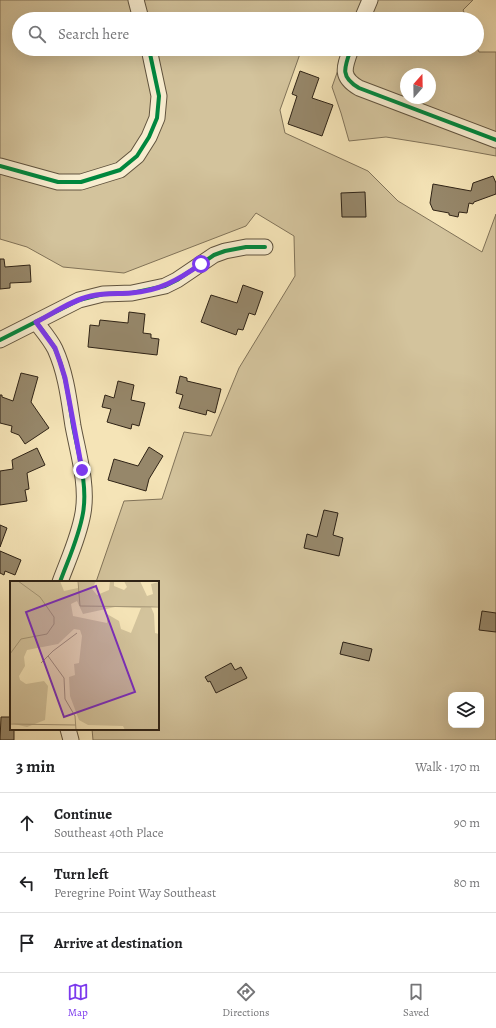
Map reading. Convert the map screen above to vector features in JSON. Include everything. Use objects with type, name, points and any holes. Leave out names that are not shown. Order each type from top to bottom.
[{"type":"street","points":[[136,0],[139,12]]},
{"type":"street","points":[[365,12],[370,0]]},
{"type":"street","points":[[0,166],[58,182],[81,182],[120,170],[137,156],[150,137],[157,118],[159,96],[150,56]]},
{"type":"street","points":[[348,56],[345,74],[349,82],[359,88],[496,140]]},
{"type":"street","points":[[0,340],[79,300],[90,296],[132,293],[165,286],[177,280],[214,255],[225,251],[246,247],[266,247]]},
{"type":"street","points":[[36,322],[55,348],[65,378],[85,496],[84,512],[80,528],[60,581]]},
{"type":"street","points":[[68,730],[71,740]]},
{"type":"shaded area","points":[[0,0],[473,0],[463,10],[464,12],[12,12],[12,56],[299,56],[280,110],[285,133],[368,171],[398,201],[482,252],[496,214],[496,740],[93,740],[92,730],[159,730],[159,581],[96,581],[124,501],[162,499],[184,432],[211,436],[239,368],[295,276],[294,236],[256,213],[246,226],[124,273],[63,267],[27,247],[0,239]]},
{"type":"shaded area","points":[[484,52],[496,52],[496,156],[386,137],[349,141],[332,87],[343,56],[484,56]]},
{"type":"building","points":[[300,71],[319,78],[312,98],[333,105],[322,136],[288,124],[297,96],[292,94]]},
{"type":"building","points":[[493,176],[496,183],[496,194],[474,202],[473,204],[469,203],[467,213],[459,212],[458,217],[449,215],[449,213],[433,210],[430,203],[433,184],[471,191],[473,183]]},
{"type":"building","points":[[365,192],[366,217],[342,217],[341,193]]},
{"type":"building","points":[[0,259],[4,259],[5,267],[30,265],[31,282],[10,283],[10,288],[0,289]]},
{"type":"building","points":[[243,285],[263,292],[255,315],[249,313],[243,330],[238,329],[236,335],[201,322],[211,295],[237,303]]},
{"type":"building","points":[[129,312],[145,314],[143,333],[151,334],[151,338],[159,339],[157,355],[88,347],[90,325],[99,326],[100,320],[128,323]]},
{"type":"building","points":[[21,373],[38,377],[31,402],[49,428],[25,444],[19,435],[11,432],[12,426],[0,423],[0,395],[13,401]]},
{"type":"building","points":[[180,376],[187,378],[187,381],[221,389],[215,413],[207,410],[206,415],[179,408],[183,395],[176,393]]},
{"type":"building","points":[[118,381],[134,385],[131,400],[145,403],[139,426],[132,424],[131,429],[107,422],[111,409],[102,407],[105,395],[114,398]]},
{"type":"building","points":[[149,447],[163,456],[149,479],[146,491],[108,480],[114,459],[138,466]]},
{"type":"building","points":[[37,448],[45,465],[27,473],[29,489],[25,490],[27,501],[0,505],[0,471],[13,469],[12,460]]},
{"type":"building","points":[[324,510],[338,513],[333,535],[343,538],[339,556],[304,548],[307,534],[317,537]]},
{"type":"building","points":[[0,525],[7,528],[0,547]]},
{"type":"building","points":[[0,551],[21,560],[15,575],[5,571],[4,575],[0,573]]},
{"type":"building","points":[[482,611],[496,613],[496,632],[479,630]]},
{"type":"building","points":[[343,642],[372,649],[369,661],[340,654]]},
{"type":"building","points":[[231,663],[235,670],[241,667],[247,678],[216,693],[210,681],[208,682],[205,677]]},
{"type":"building","points":[[1,717],[10,717],[10,730],[14,730],[14,740],[0,740]]},
{"type":"cycle path","points":[[0,166],[58,182],[81,182],[120,170],[137,156],[149,137],[157,118],[159,96],[150,56]]},
{"type":"cycle path","points":[[349,56],[345,67],[346,76],[359,88],[496,140]]},
{"type":"cycle path","points":[[0,340],[79,300],[103,294],[132,293],[165,286],[177,280],[214,255],[225,251],[246,247],[265,247]]},
{"type":"cycle path","points":[[36,322],[53,345],[62,368],[67,387],[83,480],[84,502],[81,522],[76,540],[60,581]]},
{"type":"route","points":[[82,470],[65,378],[55,348],[36,322],[90,296],[132,293],[165,286],[201,264]]}]
